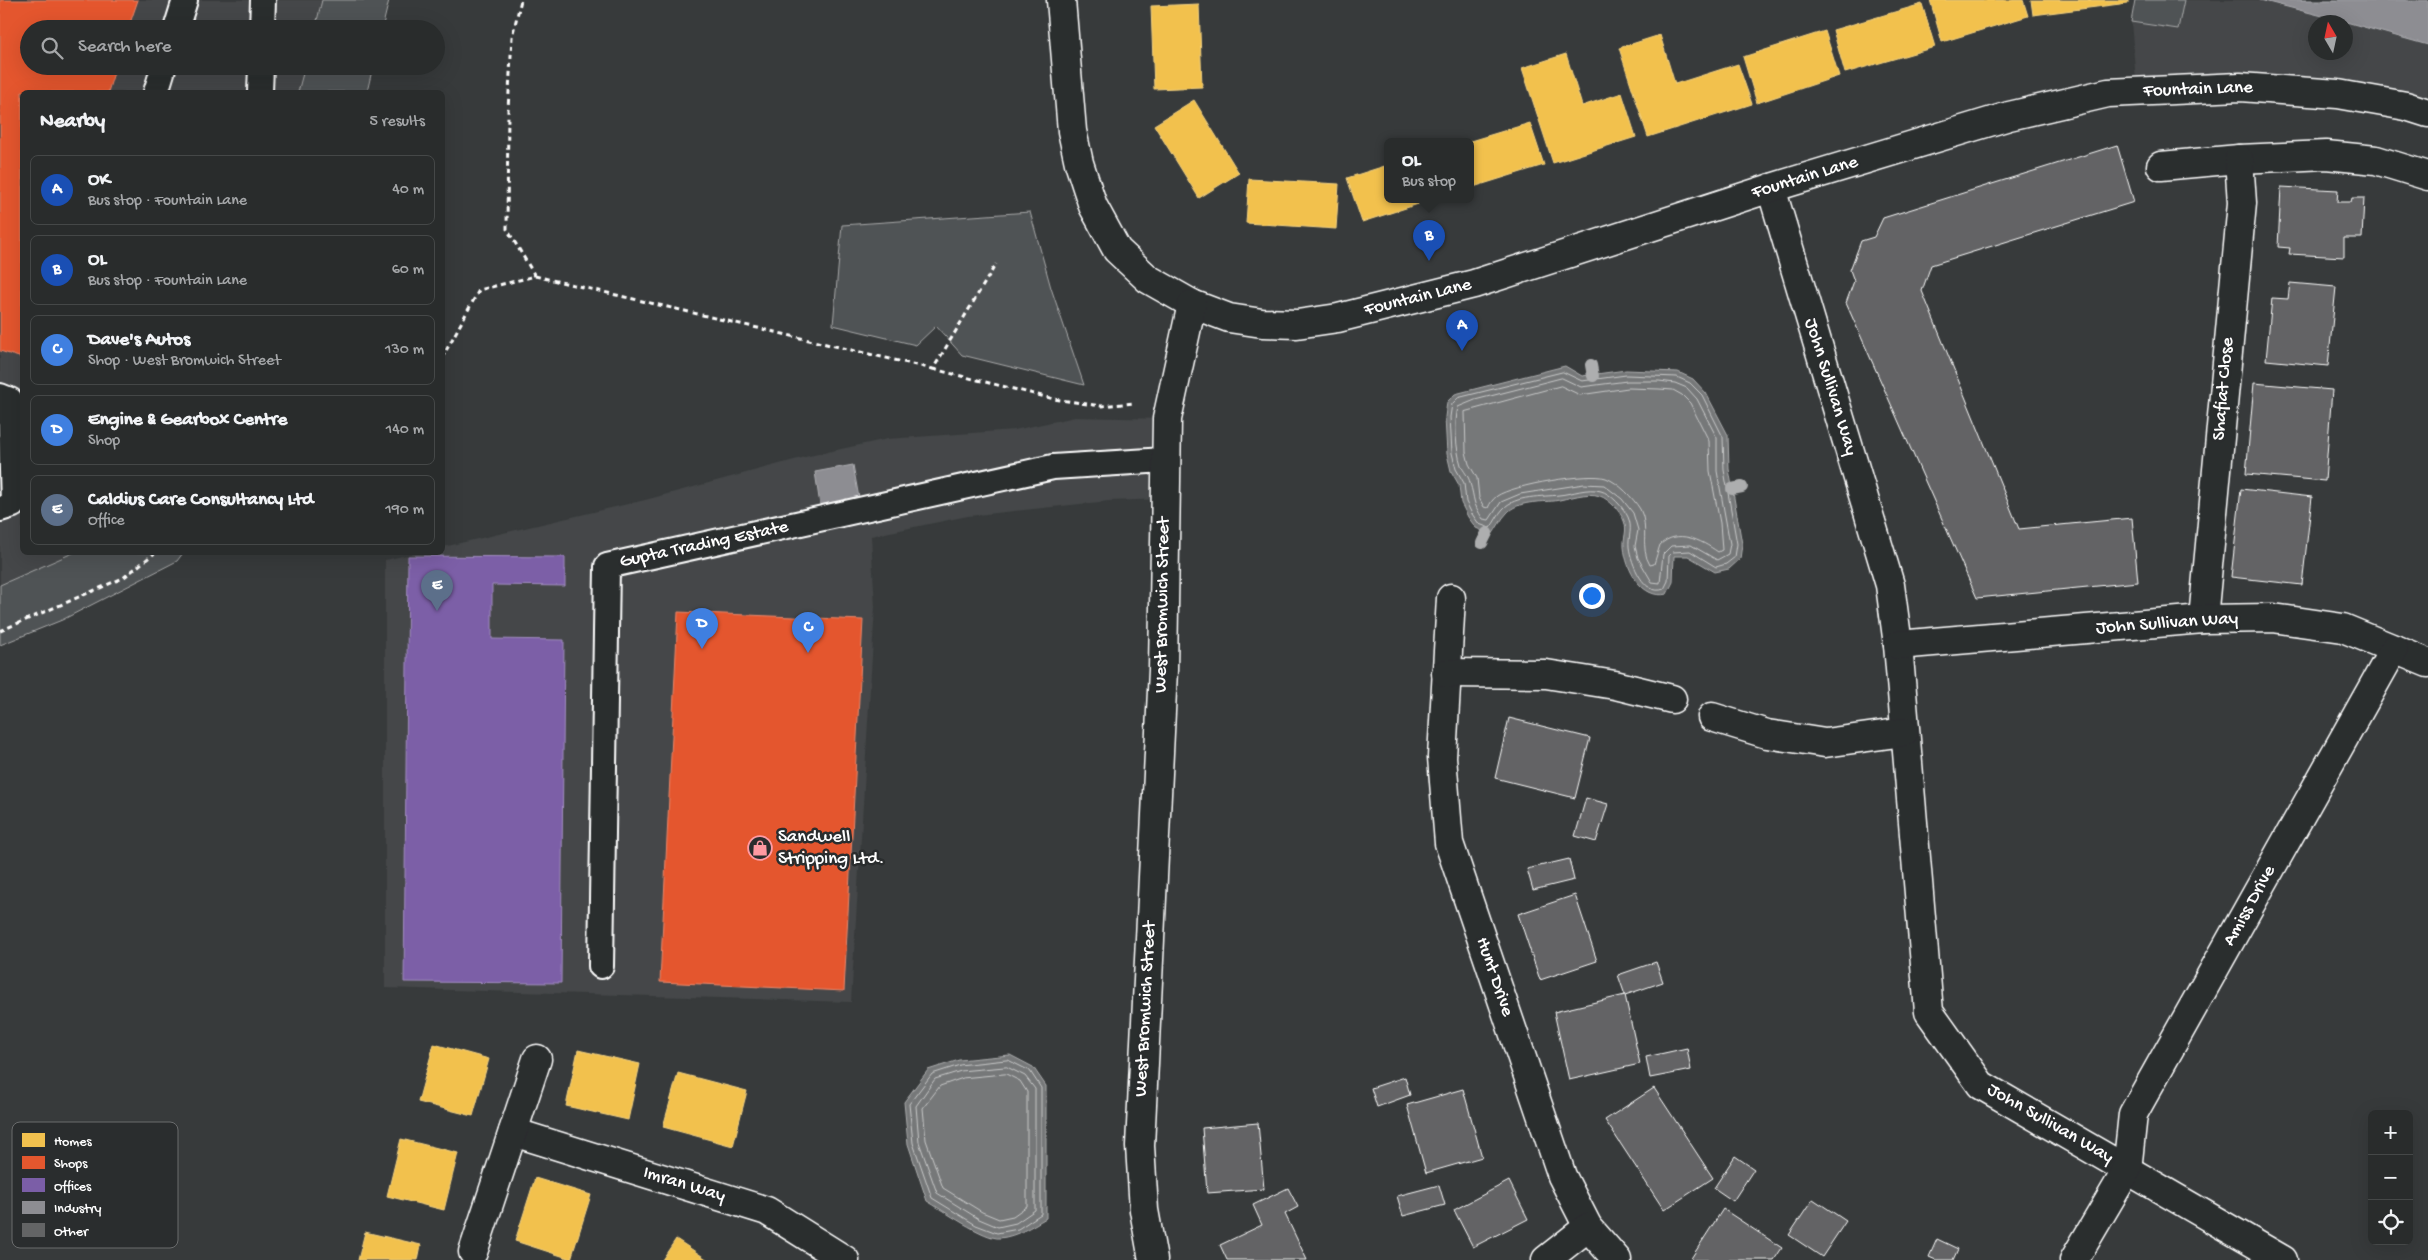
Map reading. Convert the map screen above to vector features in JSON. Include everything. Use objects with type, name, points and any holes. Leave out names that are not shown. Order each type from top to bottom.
[{"type":"street","points":[[1060,0],[1072,131],[1085,183],[1093,206],[1117,250],[1131,264],[1148,279],[1192,304]]},
{"type":"street","name":"Fountain Lane","points":[[1192,304],[1229,318],[1262,323],[1297,324],[1338,318],[1474,284],[1771,188],[2009,116],[2108,94],[2240,87],[2338,94],[2406,106],[2428,113]]},
{"type":"street","points":[[2161,166],[2239,159],[2326,155],[2376,160],[2428,176]]},
{"type":"street","name":"Shafiat Close","points":[[2203,619],[2242,203],[2239,159]]},
{"type":"street","name":"John Sullivan Way","points":[[1771,188],[1890,585],[1898,645],[1929,1012],[1981,1085],[2283,1260]]},
{"type":"street","name":"West Bromwich Street","points":[[1153,1260],[1144,1210],[1140,1146],[1163,670],[1165,460],[1170,401],[1192,304]]},
{"type":"street","name":"Hunt Drive","points":[[1451,598],[1442,757],[1449,843],[1562,1176],[1588,1227],[1617,1260]]},
{"type":"street","name":"John Sullivan Way","points":[[1898,645],[2203,619],[2273,618],[2335,627],[2394,648],[2428,664]]},
{"type":"street","name":"Amiss Drive","points":[[2127,1170],[2133,1114],[2394,648]]},
{"type":"street","points":[[1446,673],[1546,674],[1615,685],[1672,699]]},
{"type":"street","points":[[1712,717],[1767,734],[1825,743],[1904,732]]},
{"type":"street","points":[[473,1252],[537,1059]]},
{"type":"street","name":"Imran Way","points":[[513,1132],[767,1211],[845,1260]]},
{"type":"street","points":[[2074,1260],[2127,1170]]},
{"type":"street","points":[[1546,1260],[1588,1227]]},
{"type":"lane","points":[[179,20],[185,0]]},
{"type":"lane","points":[[262,20],[263,0]]},
{"type":"lane","points":[[157,90],[161,75]]},
{"type":"lane","points":[[260,90],[261,75]]},
{"type":"lane","points":[[0,396],[10,400],[13,505],[0,509]]},
{"type":"lane","name":"Gupta Trading Estate","points":[[601,966],[607,566],[1053,468],[1165,460]]},
{"type":"path","points":[[521,0],[512,37],[508,110],[507,229],[535,276]]},
{"type":"path","points":[[934,369],[996,264]]},
{"type":"path","points":[[445,352],[479,290],[535,276],[586,286],[1054,399],[1101,406],[1170,401]]},
{"type":"path","points":[[0,631],[123,578],[152,555]]},
{"type":"shaded area","points":[[0,0],[388,0],[383,20],[20,20],[20,75],[371,75],[367,90],[20,90],[20,555],[182,555],[177,561],[62,620],[0,645]]},
{"type":"shaded area","points":[[322,0],[389,0],[384,20],[317,20]]},
{"type":"shaded area","points":[[2135,0],[2428,0],[2428,113],[2137,92],[2131,22]]},
{"type":"shaded area","points":[[2135,0],[2184,0],[2178,29],[2131,22]]},
{"type":"shaded area","points":[[303,75],[371,75],[367,90],[299,90]]},
{"type":"shaded area","points":[[1030,212],[1051,288],[1084,385],[962,355],[936,326],[916,345],[833,325],[842,225]]},
{"type":"shaded area","points":[[1075,417],[1167,419],[1165,499],[1109,501],[968,516],[871,536],[875,607],[851,1002],[385,988],[385,560],[408,555],[445,555],[445,547],[645,500],[809,456],[887,439],[1014,430]]},
{"type":"shaded area","points":[[68,555],[182,555],[177,561],[62,620],[0,645],[0,585]]},
{"type":"water","points":[[1565,366],[1582,376],[1626,370],[1678,372],[1693,379],[1706,393],[1728,435],[1729,469],[1742,544],[1740,559],[1729,569],[1715,572],[1688,556],[1674,556],[1673,582],[1667,594],[1658,595],[1650,592],[1637,581],[1628,565],[1624,547],[1626,528],[1622,517],[1611,503],[1600,496],[1589,494],[1517,506],[1505,515],[1492,535],[1476,528],[1461,503],[1459,485],[1451,471],[1447,454],[1445,417],[1447,402],[1455,394]]},
{"type":"water","points":[[1010,1055],[1033,1067],[1046,1086],[1046,1218],[1018,1233],[1000,1238],[974,1229],[927,1201],[908,1144],[904,1102],[928,1070],[959,1060]]},
{"type":"building: Homes","points":[[1930,0],[2023,0],[2028,16],[1942,42]]},
{"type":"building: Homes","points":[[2031,0],[2128,0],[2128,3],[2033,15]]},
{"type":"building: Homes","points":[[1199,4],[1202,87],[1154,89],[1151,6]]},
{"type":"building: Homes","points":[[1922,4],[1935,47],[1845,73],[1833,30]]},
{"type":"building: Homes","points":[[1825,31],[1839,76],[1757,103],[1743,57]]},
{"type":"building: Homes","points":[[1660,35],[1675,84],[1738,64],[1752,104],[1648,137],[1619,48]]},
{"type":"building: Homes","points":[[1566,54],[1582,106],[1622,93],[1636,137],[1553,163],[1522,68]]},
{"type":"building: Homes","points":[[1194,100],[1239,173],[1199,198],[1154,125]]},
{"type":"building: Homes","points":[[1530,123],[1544,165],[1474,187],[1474,140]]},
{"type":"building: Homes","points":[[1384,166],[1384,203],[1422,203],[1362,222],[1347,178]]},
{"type":"building: Homes","points":[[1249,179],[1339,184],[1336,229],[1246,223]]},
{"type":"building: Homes","points":[[434,1044],[489,1059],[473,1116],[418,1102]]},
{"type":"building: Homes","points":[[578,1050],[640,1064],[628,1120],[566,1106]]},
{"type":"building: Homes","points":[[678,1073],[747,1091],[733,1146],[663,1127]]},
{"type":"building: Homes","points":[[401,1139],[458,1153],[444,1210],[387,1196]]},
{"type":"building: Homes","points":[[535,1178],[591,1195],[571,1259],[515,1241]]},
{"type":"building: Homes","points":[[365,1232],[421,1245],[418,1260],[358,1260]]},
{"type":"building: Homes","points":[[676,1239],[708,1260],[662,1260]]},
{"type":"building: Shops","points":[[0,0],[138,0],[131,20],[20,20],[20,75],[113,75],[109,90],[20,90],[20,357],[0,351]]},
{"type":"building: Shops","points":[[678,612],[863,620],[844,991],[660,982]]},
{"type":"building: Offices","points":[[408,556],[565,557],[565,586],[492,585],[492,639],[564,640],[561,983],[404,982]]},
{"type":"building: Industry","points":[[2260,0],[2428,0],[2428,45],[2353,24],[2353,15],[2319,15]]},
{"type":"building: Industry","points":[[853,465],[859,498],[820,505],[815,472]]},
{"type":"building: Other","points":[[2117,145],[2134,202],[1931,265],[1922,291],[2019,529],[2132,518],[2138,582],[1977,598],[1846,303],[1854,281],[1850,270],[1861,241],[1874,237],[1883,218]]},
{"type":"building: Other","points":[[2281,187],[2338,190],[2337,202],[2351,202],[2352,198],[2364,198],[2362,238],[2344,238],[2344,257],[2289,254],[2290,248],[2278,247]]},
{"type":"building: Other","points":[[2290,283],[2336,287],[2328,366],[2266,360],[2272,298],[2288,299]]},
{"type":"building: Other","points":[[2254,383],[2332,390],[2325,481],[2246,474]]},
{"type":"building: Other","points":[[2241,489],[2312,497],[2302,585],[2231,577]]},
{"type":"building: Other","points":[[1509,718],[1590,738],[1575,798],[1495,778]]},
{"type":"building: Other","points":[[1586,798],[1608,804],[1596,842],[1575,836]]},
{"type":"building: Other","points":[[1569,859],[1574,880],[1533,890],[1527,869]]},
{"type":"building: Other","points":[[1575,895],[1597,961],[1540,980],[1518,914]]},
{"type":"building: Other","points":[[1656,962],[1663,982],[1625,995],[1618,975]]},
{"type":"building: Other","points":[[1625,995],[1640,1064],[1569,1080],[1554,1012]]},
{"type":"building: Other","points":[[1687,1048],[1691,1070],[1650,1078],[1646,1057]]},
{"type":"building: Other","points":[[1405,1077],[1410,1095],[1377,1107],[1371,1088]]},
{"type":"building: Other","points":[[1654,1088],[1713,1178],[1664,1210],[1605,1120]]},
{"type":"building: Other","points":[[1463,1089],[1482,1157],[1426,1173],[1407,1105]]},
{"type":"building: Other","points":[[1258,1123],[1264,1189],[1207,1193],[1202,1128]]},
{"type":"building: Other","points":[[1735,1156],[1754,1169],[1733,1201],[1714,1188]]},
{"type":"building: Other","points":[[1509,1181],[1528,1219],[1473,1247],[1454,1210]]},
{"type":"building: Other","points":[[1439,1185],[1445,1205],[1403,1216],[1397,1196]]},
{"type":"building: Other","points":[[1288,1188],[1298,1207],[1285,1214],[1307,1260],[1227,1260],[1220,1245],[1262,1225],[1253,1205]]},
{"type":"building: Other","points":[[1813,1199],[1846,1221],[1822,1257],[1789,1235]]},
{"type":"building: Other","points":[[1723,1209],[1782,1248],[1774,1260],[1690,1260]]},
{"type":"building: Other","points":[[1937,1239],[1958,1249],[1953,1260],[1936,1260],[1929,1257]]},
{"type":"waterway","points":[[1591,365],[1593,376]]},
{"type":"waterway","points":[[1732,489],[1742,487]]},
{"type":"waterway","points":[[1482,543],[1487,533]]},
{"type":"place","name":"OL","points":[[1429,261]]},
{"type":"place","name":"OK","points":[[1462,351]]},
{"type":"place","name":"Caldius Care Consultancy Ltd","points":[[437,611]]},
{"type":"place","name":"Engine & Gearbox Centre","points":[[702,649]]},
{"type":"place","name":"Dave's Autos","points":[[808,653]]},
{"type":"place","name":"Sandwell Stripping Ltd.","points":[[760,848]]}]
